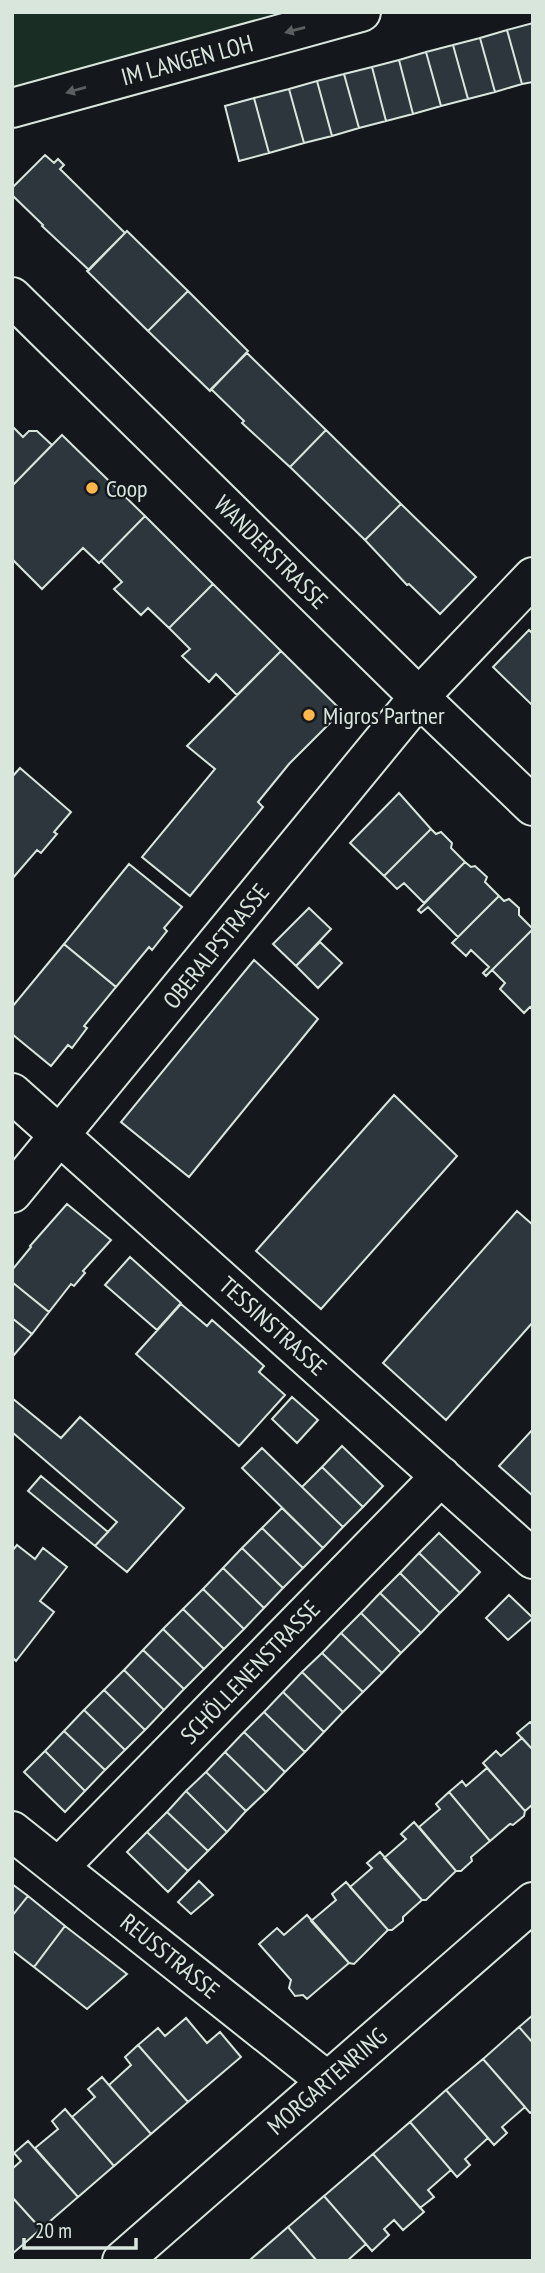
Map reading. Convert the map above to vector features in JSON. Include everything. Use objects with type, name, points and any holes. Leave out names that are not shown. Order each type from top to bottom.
[{"type":"street","name":"IM LANGEN LOH","points":[[12,108],[361,12]]},
{"type":"street","name":"WANDERSTRASSE","points":[[12,297],[533,806]]},
{"type":"street","name":"OBERALPSTRASSE","points":[[12,1193],[419,697],[533,577]]},
{"type":"street","name":"TESSINSTRASSE","points":[[12,1093],[533,1559]]},
{"type":"street","name":"SCHÖLLENENSTRASSE","points":[[59,1867],[441,1476]]},
{"type":"street","name":"REUSSTRASSE","points":[[12,1831],[327,2081]]},
{"type":"street","name":"MORGARTENRING","points":[[122,2261],[533,1902]]},
{"type":"green space","points":[[12,12],[295,12],[12,89]]},
{"type":"building","points":[[533,23],[533,82],[522,84],[507,30]]},
{"type":"building","points":[[507,30],[522,84],[495,92],[480,38]]},
{"type":"building","points":[[480,38],[495,92],[468,99],[453,45]]},
{"type":"building","points":[[453,45],[468,99],[441,106],[426,52]]},
{"type":"building","points":[[426,52],[441,106],[413,114],[399,60]]},
{"type":"building","points":[[399,60],[413,114],[386,121],[372,67]]},
{"type":"building","points":[[372,67],[386,121],[359,128],[344,74]]},
{"type":"building","points":[[344,74],[359,128],[332,136],[317,81]]},
{"type":"building","points":[[317,81],[332,136],[304,143],[289,89]]},
{"type":"building","points":[[289,89],[304,143],[269,153],[254,98]]},
{"type":"building","points":[[254,98],[269,153],[239,161],[225,106]]},
{"type":"building","points":[[45,155],[54,163],[58,159],[64,165],[60,169],[125,233],[89,270],[12,195],[12,188]]},
{"type":"building","points":[[127,231],[188,291],[148,331],[87,271]]},
{"type":"building","points":[[188,291],[248,351],[210,391],[148,331]]},
{"type":"building","points":[[247,353],[326,430],[290,467],[242,423],[244,421],[211,389]]},
{"type":"building","points":[[12,426],[23,437],[29,431],[37,431],[52,445],[12,486]]},
{"type":"building","points":[[326,430],[401,504],[365,540],[290,467]]},
{"type":"building","points":[[62,435],[145,516],[99,563],[83,548],[42,589],[12,559],[12,486]]},
{"type":"building","points":[[401,504],[476,577],[440,614],[407,585],[365,540]]},
{"type":"building","points":[[145,516],[213,584],[169,628],[148,608],[141,615],[114,589],[122,582],[101,561]]},
{"type":"building","points":[[213,584],[281,651],[237,695],[216,674],[209,682],[182,656],[190,649],[169,628]]},
{"type":"building","points":[[529,630],[533,634],[533,706],[493,667]]},
{"type":"building","points":[[281,651],[342,711],[289,764],[258,802],[263,807],[190,896],[142,857],[215,769],[187,746]]},
{"type":"building","points":[[20,768],[71,812],[41,853],[37,850],[12,879],[12,777]]},
{"type":"building","points":[[399,793],[431,829],[384,876],[350,843]]},
{"type":"building","points":[[431,829],[436,834],[441,832],[452,843],[451,848],[465,862],[424,903],[404,883],[397,889],[384,876]]},
{"type":"building","points":[[465,862],[471,867],[475,866],[487,877],[485,882],[499,896],[458,937],[428,907],[421,913],[418,910]]},
{"type":"building","points":[[129,864],[182,907],[164,928],[167,931],[152,950],[149,947],[116,987],[64,944]]},
{"type":"building","points":[[499,896],[504,901],[509,899],[519,908],[519,915],[533,929],[486,976],[483,973],[489,967],[471,950],[466,956],[452,943]]},
{"type":"building","points":[[309,908],[331,929],[296,966],[273,944]]},
{"type":"building","points":[[533,929],[533,1010],[530,1007],[524,1013],[500,989],[505,983],[492,970]]},
{"type":"building","points":[[320,942],[342,963],[318,988],[296,966]]},
{"type":"building","points":[[64,944],[116,987],[84,1026],[87,1028],[72,1048],[68,1045],[51,1066],[12,1034],[12,1007]]},
{"type":"building","points":[[254,960],[318,1019],[189,1177],[121,1122]]},
{"type":"building","points":[[394,1095],[457,1156],[321,1309],[256,1251]]},
{"type":"building","points":[[67,1204],[111,1240],[49,1312],[12,1282],[12,1270]]},
{"type":"building","points":[[517,1211],[533,1225],[533,1322],[446,1420],[383,1363]]},
{"type":"building","points":[[130,1257],[181,1303],[157,1330],[105,1285]]},
{"type":"building","points":[[12,1282],[49,1312],[32,1334],[12,1318]]},
{"type":"building","points":[[181,1304],[207,1326],[212,1320],[264,1366],[259,1372],[285,1395],[239,1446],[136,1354]]},
{"type":"building","points":[[12,1318],[32,1334],[14,1355],[12,1354]]},
{"type":"building","points":[[292,1397],[318,1420],[297,1443],[272,1419]]},
{"type":"building","points":[[12,1398],[61,1438],[80,1417],[184,1508],[127,1572],[95,1546],[117,1522],[12,1432]]},
{"type":"building","points":[[533,1429],[533,1496],[499,1466]]},
{"type":"building","points":[[342,1446],[383,1486],[363,1507],[322,1467]]},
{"type":"building","points":[[262,1448],[343,1527],[323,1548],[242,1468]]},
{"type":"building","points":[[322,1467],[363,1507],[343,1527],[302,1487]]},
{"type":"building","points":[[41,1476],[108,1532],[95,1546],[28,1491]]},
{"type":"building","points":[[282,1508],[323,1548],[303,1568],[262,1528]]},
{"type":"building","points":[[262,1528],[303,1568],[283,1588],[242,1548]]},
{"type":"building","points":[[439,1533],[480,1572],[460,1593],[419,1553]]},
{"type":"building","points":[[17,1545],[35,1559],[43,1548],[67,1567],[40,1601],[54,1612],[16,1661],[12,1657],[12,1551]]},
{"type":"building","points":[[242,1548],[283,1588],[264,1608],[223,1568]]},
{"type":"building","points":[[419,1553],[460,1593],[440,1613],[400,1573]]},
{"type":"building","points":[[223,1568],[264,1608],[244,1629],[203,1589]]},
{"type":"building","points":[[400,1573],[440,1613],[421,1633],[380,1593]]},
{"type":"building","points":[[203,1589],[244,1629],[224,1649],[183,1609]]},
{"type":"building","points":[[380,1593],[421,1633],[401,1653],[361,1613]]},
{"type":"building","points":[[509,1595],[533,1618],[508,1640],[486,1618]]},
{"type":"building","points":[[183,1609],[224,1649],[204,1669],[163,1629]]},
{"type":"building","points":[[361,1613],[401,1653],[382,1673],[341,1633]]},
{"type":"building","points":[[163,1629],[204,1669],[184,1689],[143,1650]]},
{"type":"building","points":[[341,1633],[382,1673],[363,1692],[322,1653]]},
{"type":"building","points":[[143,1650],[184,1689],[164,1710],[124,1670]]},
{"type":"building","points":[[322,1653],[363,1692],[343,1712],[302,1672]]},
{"type":"building","points":[[124,1670],[164,1710],[145,1730],[104,1690]]},
{"type":"building","points":[[302,1672],[343,1712],[324,1732],[283,1692]]},
{"type":"building","points":[[104,1690],[145,1730],[125,1750],[84,1710]]},
{"type":"building","points":[[283,1692],[324,1732],[305,1752],[264,1712]]},
{"type":"building","points":[[84,1710],[125,1750],[105,1770],[64,1731]]},
{"type":"building","points":[[264,1712],[305,1752],[285,1772],[244,1732]]},
{"type":"building","points":[[530,1722],[533,1725],[533,1750],[517,1733]]},
{"type":"building","points":[[64,1731],[105,1770],[85,1791],[45,1751]]},
{"type":"building","points":[[244,1732],[285,1772],[266,1792],[225,1752]]},
{"type":"building","points":[[522,1738],[533,1750],[533,1804],[525,1811],[483,1763],[496,1751],[501,1756]]},
{"type":"building","points":[[45,1751],[85,1791],[65,1812],[24,1772]]},
{"type":"building","points":[[225,1752],[266,1792],[246,1811],[206,1772]]},
{"type":"building","points":[[487,1768],[525,1811],[524,1816],[490,1841],[449,1792],[462,1781],[466,1786]]},
{"type":"building","points":[[206,1772],[246,1811],[227,1832],[186,1791]]},
{"type":"building","points":[[186,1791],[227,1832],[208,1851],[167,1812]]},
{"type":"building","points":[[449,1792],[490,1841],[471,1857],[472,1861],[461,1871],[456,1871],[419,1827],[440,1809],[436,1804]]},
{"type":"building","points":[[167,1812],[208,1851],[188,1871],[147,1832]]},
{"type":"building","points":[[414,1822],[456,1871],[426,1900],[422,1900],[384,1858],[406,1839],[401,1834]]},
{"type":"building","points":[[147,1832],[188,1871],[168,1892],[127,1852]]},
{"type":"building","points":[[380,1852],[422,1900],[392,1930],[388,1930],[350,1887],[372,1868],[367,1863]]},
{"type":"building","points":[[199,1881],[213,1895],[191,1914],[178,1902]]},
{"type":"building","points":[[346,1882],[388,1930],[354,1964],[349,1963],[311,1921],[336,1900],[332,1894]]},
{"type":"building","points":[[12,1884],[28,1896],[12,1916]]},
{"type":"building","points":[[28,1896],[65,1926],[34,1967],[12,1950],[12,1916]]},
{"type":"building","points":[[307,1915],[349,1963],[307,1999],[303,1995],[295,1996],[289,1988],[291,1980],[259,1944],[277,1928],[284,1935]]},
{"type":"building","points":[[65,1926],[127,1974],[87,2009],[34,1967]]},
{"type":"building","points":[[533,2015],[533,2043],[519,2027]]},
{"type":"building","points":[[186,2018],[207,2043],[220,2032],[241,2057],[188,2102],[138,2045],[158,2028],[165,2036]]},
{"type":"building","points":[[519,2027],[533,2043],[533,2111],[530,2113],[483,2059]]},
{"type":"building","points":[[138,2045],[188,2102],[151,2134],[109,2085],[131,2065],[125,2057]]},
{"type":"building","points":[[483,2059],[525,2107],[502,2127],[507,2133],[494,2145],[446,2090]]},
{"type":"building","points":[[102,2077],[151,2134],[114,2166],[72,2117],[95,2097],[88,2089]]},
{"type":"building","points":[[446,2090],[488,2138],[465,2159],[470,2165],[457,2177],[410,2122]]},
{"type":"building","points":[[65,2109],[114,2166],[78,2197],[35,2148],[58,2129],[52,2121]]},
{"type":"building","points":[[410,2122],[451,2170],[428,2190],[434,2197],[420,2208],[373,2154]]},
{"type":"building","points":[[28,2141],[78,2197],[41,2229],[12,2197],[12,2169],[21,2161],[14,2153]]},
{"type":"building","points":[[373,2154],[424,2212],[403,2230],[394,2220],[384,2229],[389,2235],[372,2251],[324,2196]]},
{"type":"building","points":[[324,2196],[366,2244],[347,2261],[317,2261],[288,2227]]},
{"type":"building","points":[[12,2197],[41,2229],[12,2254]]},
{"type":"building","points":[[288,2227],[317,2261],[251,2259]]},
{"type":"place","name":"Coop","points":[[92,488]]},
{"type":"place","name":"Migros Partner","points":[[309,715]]}]
